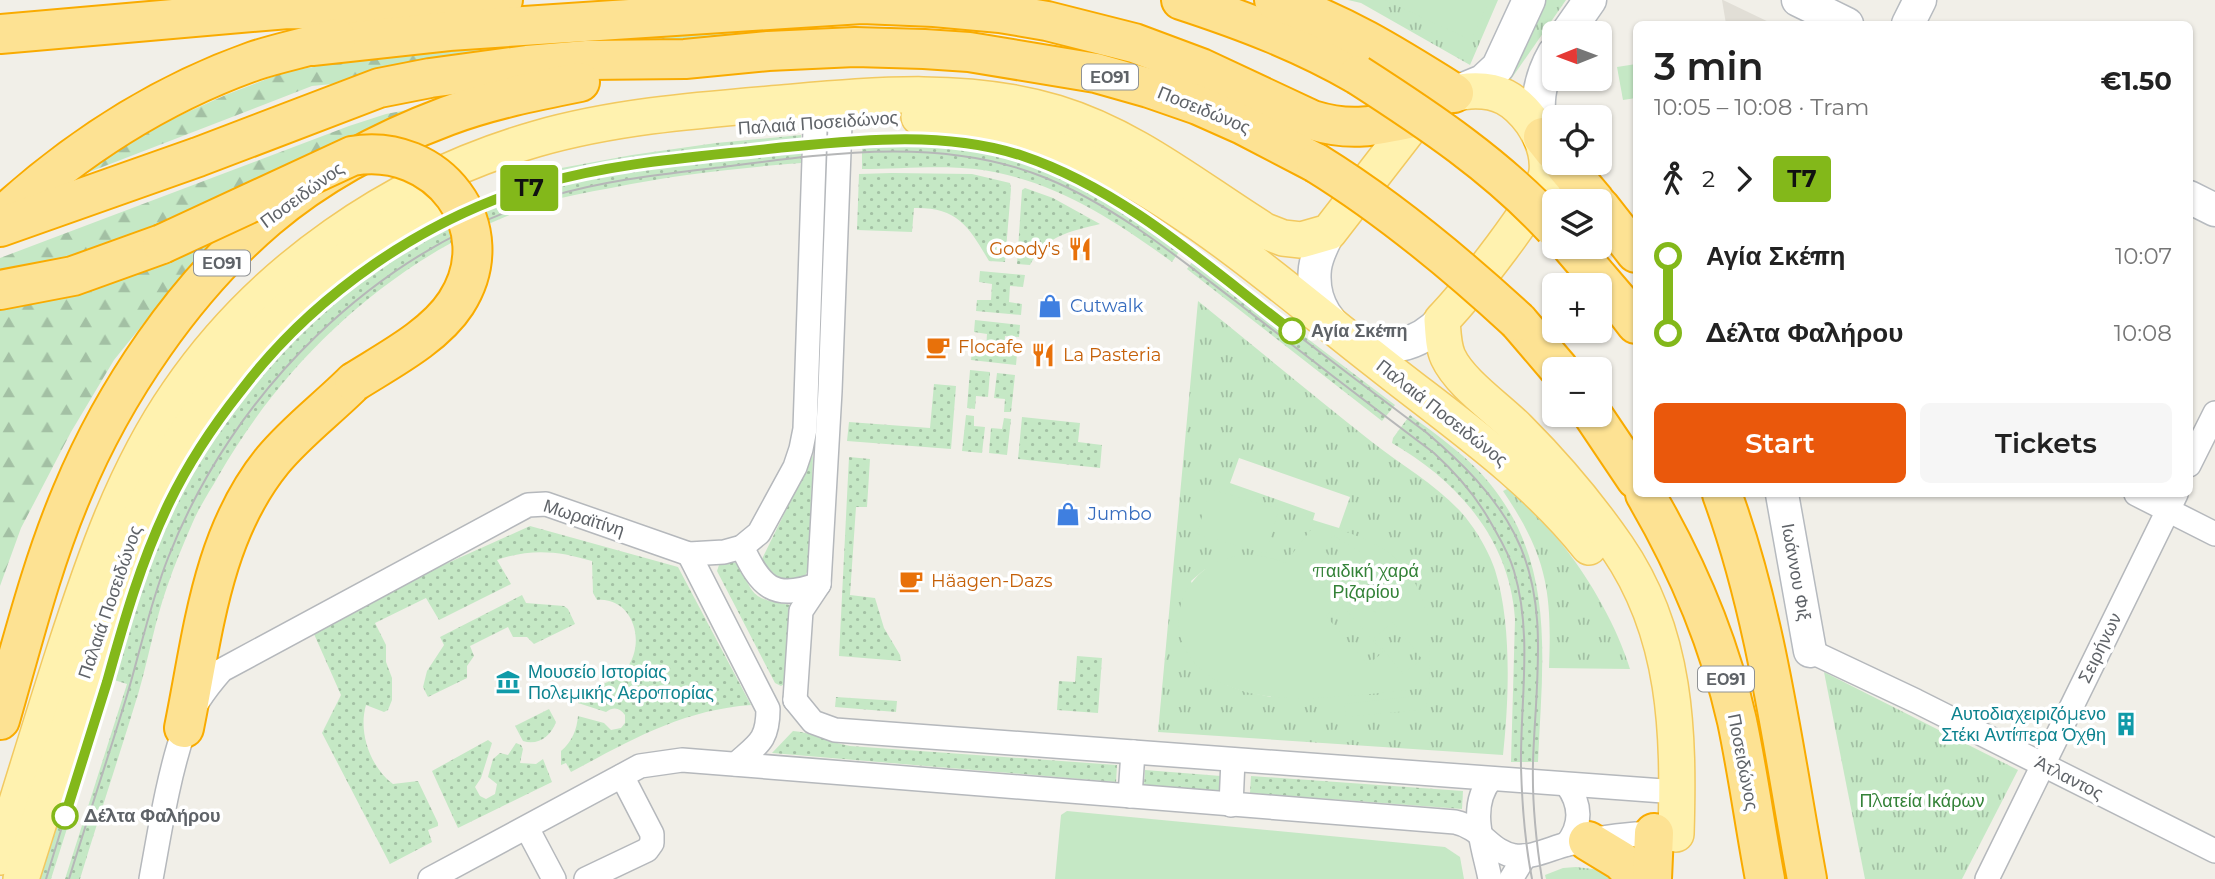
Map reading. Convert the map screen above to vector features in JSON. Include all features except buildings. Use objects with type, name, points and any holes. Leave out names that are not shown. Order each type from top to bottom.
[{"type":"highway","points":[[288,9],[336,0]]},
{"type":"highway","points":[[0,34],[288,9],[461,4],[503,0]]},
{"type":"highway","points":[[1181,0],[1270,31],[1330,58],[1457,141],[1526,197],[1542,215]]},
{"type":"highway","points":[[1274,0],[1327,19],[1361,36],[1454,93]]},
{"type":"highway","points":[[0,218],[59,166],[145,110],[217,76],[256,61],[372,26],[461,4]]},
{"type":"highway","points":[[312,46],[449,31],[862,4],[934,6],[1047,21],[1134,43],[1201,68],[1328,125],[1364,128],[1418,117]]},
{"type":"highway","name":"Ποσειδώνος","points":[[0,227],[198,158],[379,88],[404,83],[481,71],[587,60],[685,59],[768,51],[890,47],[969,52],[1123,80],[1198,105],[1316,163],[1355,187],[1461,268],[1518,321],[1549,357]]},
{"type":"highway","name":"Ποσειδώνος","points":[[0,720],[57,533],[85,461],[126,387],[172,319],[211,274],[267,219],[345,163],[447,116],[529,92],[685,59]]},
{"type":"highway","points":[[0,290],[73,276],[162,244],[338,161],[365,154],[400,157],[432,172],[460,204],[471,242],[470,269],[461,295],[446,316],[398,354],[354,382],[275,457],[230,530],[209,602],[184,728]]},
{"type":"highway","points":[[1574,175],[1585,189]]},
{"type":"highway","points":[[1612,222],[1633,249]]},
{"type":"highway","points":[[1581,259],[1633,320]]},
{"type":"highway","points":[[1601,427],[1633,475]]},
{"type":"highway","name":"Ποσειδώνος","points":[[1647,497],[1694,588],[1724,674],[1737,720],[1765,879]]},
{"type":"highway","name":"ΕΟ91","points":[[1722,497],[1745,562],[1771,679],[1807,879]]},
{"type":"highway","points":[[1742,497],[1771,679]]},
{"type":"highway","points":[[1737,720],[1753,879]]},
{"type":"highway","points":[[1652,879],[1665,834]]},
{"type":"highway","points":[[1665,834],[1674,879]]},
{"type":"highway","points":[[1577,843],[1621,861],[1638,879]]},
{"type":"main road","points":[[1329,232],[1418,117],[1433,102],[1454,93],[1488,91],[1507,96],[1516,103],[1542,136]]},
{"type":"main road","name":"Παλαιά Ποσειδώνος","points":[[21,879],[106,608],[137,523],[155,486],[200,411],[252,344],[316,284],[386,232],[462,188],[572,151],[627,140],[925,94],[958,95],[1021,104],[1058,114],[1119,138],[1273,235],[1301,240],[1329,232]]},
{"type":"main road","name":"Παλαιά Ποσειδώνος","points":[[0,857],[85,591],[132,473],[177,394],[212,350],[266,292],[327,242],[373,210],[453,168],[495,153],[537,139],[645,117],[828,110],[954,119],[1013,131],[1070,149],[1124,175],[1176,207],[1430,401],[1543,495],[1571,525],[1599,560],[1621,599],[1639,642],[1650,683],[1654,729],[1666,791]]},
{"type":"main road","points":[[1443,320],[1531,206],[1546,175]]},
{"type":"main road","name":"Παλαιά Ποσειδώνος","points":[[1443,320],[1445,348],[1448,358],[1458,372],[1518,428],[1556,469],[1618,550],[1641,590],[1659,634],[1671,681],[1676,727],[1666,791],[1665,834]]},
{"type":"street","points":[[1454,93],[1483,81],[1497,67],[1528,0]]},
{"type":"street","points":[[1575,21],[1590,0]]},
{"type":"street","points":[[1798,0],[1841,21]]},
{"type":"street","points":[[1910,21],[1920,0]]},
{"type":"street","points":[[1542,86],[1538,118],[1542,127]]},
{"type":"street","points":[[828,110],[818,412],[819,584],[801,611],[795,701],[813,722],[835,730],[1666,791]]},
{"type":"street","points":[[2193,199],[2215,210]]},
{"type":"street","points":[[1329,232],[1315,268],[1317,289],[1324,309],[1342,333],[1373,346],[1394,347],[1423,338],[1443,320]]},
{"type":"street","points":[[818,412],[795,467],[759,533],[742,547],[760,580],[773,589],[790,592],[819,584]]},
{"type":"street","points":[[2193,458],[2215,413]]},
{"type":"street","name":"Ιωάννου Φιξ","points":[[1783,497],[1810,651]]},
{"type":"street","points":[[2151,497],[2172,501],[2215,534]]},
{"type":"street","name":"Σειρήνων","points":[[1987,879],[2172,501]]},
{"type":"street","name":"Μωραϊτίνη","points":[[151,879],[162,817],[184,728],[209,686],[222,670],[528,505],[546,504],[689,554],[717,554],[742,547]]},
{"type":"street","points":[[689,554],[768,709],[768,727],[762,740],[736,764]]},
{"type":"street","name":"Άτλαντος","points":[[1810,651],[1916,701],[2215,851]]},
{"type":"street","points":[[768,709],[795,701]]},
{"type":"street","points":[[1130,796],[1133,752]]},
{"type":"street","points":[[430,879],[640,766],[682,760],[1455,822],[1468,825],[1481,833],[1505,853],[1525,856],[1577,843],[1665,834]]},
{"type":"street","points":[[1231,805],[1233,760]]},
{"type":"street","points":[[586,879],[647,850],[652,843],[652,834],[622,776]]},
{"type":"street","points":[[1490,879],[1478,820],[1480,796],[1491,779]]},
{"type":"street","points":[[1567,785],[1575,795],[1578,814],[1574,835],[1577,843]]},
{"type":"street","points":[[527,828],[554,879]]},
{"type":"street","points":[[1511,879],[1525,856]]},
{"type":"shaded area","points":[[1722,0],[1767,21],[1726,21]]},
{"type":"green space","points":[[1348,0],[1498,0],[1470,65],[1361,3]]},
{"type":"green space","points":[[1385,0],[1490,0],[1471,40]]},
{"type":"green space","points":[[1544,0],[1566,0],[1551,21],[1542,21],[1542,35],[1500,95],[1523,53]]},
{"type":"green space","points":[[832,25],[645,43],[392,78],[312,86],[66,181],[163,123],[285,72],[386,54],[600,37]]},
{"type":"green space","points":[[1633,64],[1633,98],[1623,100],[1617,67]]},
{"type":"green space","points":[[448,102],[238,229],[156,308],[114,360],[71,432],[21,528],[0,586],[0,258],[349,126],[386,114]]},
{"type":"green space","points":[[801,135],[801,163],[634,183],[539,204],[489,224],[442,248],[397,277],[355,310],[316,347],[280,387],[248,430],[195,518],[163,600],[139,691],[80,879],[65,879],[127,684],[114,680],[51,879],[36,879],[140,546],[221,399],[347,274],[452,209],[556,169],[716,143]]},
{"type":"green space","points":[[928,135],[1000,145],[1051,161],[1113,193],[1185,243],[1172,262],[1079,202],[1029,181],[1003,174],[948,167],[862,169],[862,137]]},
{"type":"green space","points":[[859,174],[972,174],[1010,183],[1005,262],[989,261],[968,229],[952,215],[941,211],[914,208],[912,232],[857,230]]},
{"type":"green space","points":[[1025,188],[1053,198],[1100,224],[1059,236],[1043,247],[1030,265],[1017,264],[1022,190]]},
{"type":"green space","points":[[1197,255],[1395,405],[1382,421],[1187,269]]},
{"type":"green space","points":[[980,271],[1025,275],[1023,287],[1010,286],[1009,302],[1022,304],[1021,315],[976,311],[977,300],[991,300],[992,284],[979,282]]},
{"type":"green space","name":"παιδική χαρά Ριζαρίου","points":[[1198,301],[1372,442],[1440,492],[1471,524],[1492,563],[1504,614],[1508,662],[1505,734],[1503,755],[1158,732]],"holes":[[[1239,458],[1350,497],[1339,528],[1313,520],[1315,513],[1230,483]],[[1219,563],[1271,697],[1227,685],[1191,581],[1204,570]]]},
{"type":"green space","points":[[975,320],[1020,325],[1019,337],[1005,336],[1004,352],[1017,354],[1016,365],[971,360],[972,349],[986,350],[987,334],[974,332]]},
{"type":"green space","points":[[970,370],[990,372],[988,397],[976,396],[975,409],[967,408]]},
{"type":"green space","points":[[997,373],[1015,375],[1011,412],[1004,412],[1005,399],[994,398]]},
{"type":"green space","points":[[934,384],[956,386],[951,449],[847,441],[849,422],[930,428]]},
{"type":"green space","points":[[966,415],[974,416],[974,426],[985,427],[982,453],[962,451]]},
{"type":"green space","points":[[1410,415],[1453,447],[1491,485],[1512,516],[1527,549],[1541,618],[1542,689],[1538,762],[1511,762],[1515,619],[1511,590],[1503,564],[1491,539],[1459,495],[1438,475],[1392,443]]},
{"type":"green space","points":[[1022,417],[1080,423],[1078,442],[1102,445],[1100,468],[1018,459]]},
{"type":"green space","points":[[1004,418],[1011,419],[1007,455],[989,453],[991,428],[1002,429]]},
{"type":"green space","points":[[813,455],[809,568],[804,578],[791,582],[775,580],[761,561]]},
{"type":"green space","points":[[849,457],[870,459],[867,507],[856,507],[850,595],[875,598],[884,628],[901,661],[839,656]]},
{"type":"green space","points":[[1509,488],[1559,540],[1585,576],[1611,621],[1630,669],[1549,668],[1549,617],[1544,575],[1529,535],[1503,491]]},
{"type":"green space","points":[[1210,489],[1279,509],[1266,554],[1197,534]]},
{"type":"green space","points":[[1317,522],[1370,542],[1401,564],[1413,579],[1426,613],[1429,688],[1321,698],[1260,695],[1217,680],[1190,658],[1179,631],[1181,603],[1195,579],[1218,562],[1249,555],[1285,563]],"holes":[[[1333,535],[1399,576],[1377,613],[1330,584],[1332,579],[1319,570],[1328,554],[1323,551]],[[1340,603],[1383,652],[1368,665],[1326,616]],[[1393,622],[1422,659],[1403,674],[1374,638]]]},
{"type":"green space","points":[[530,526],[678,567],[751,705],[702,713],[658,728],[571,772],[566,763],[561,765],[561,751],[573,735],[578,716],[604,723],[611,730],[621,728],[625,723],[625,715],[619,709],[606,712],[578,703],[582,692],[612,680],[626,669],[635,647],[633,624],[620,606],[597,600],[593,593],[592,561],[545,552],[497,560],[511,584],[439,620],[426,598],[375,623],[386,645],[386,662],[392,678],[392,700],[388,710],[384,712],[366,705],[364,726],[368,748],[378,768],[393,784],[418,781],[438,823],[438,826],[428,830],[432,842],[390,864],[322,733],[341,695],[310,625]]},
{"type":"green space","points":[[727,562],[739,563],[756,594],[769,601],[791,605],[786,683],[781,686],[775,683],[717,571],[719,565]]},
{"type":"green space","points":[[522,595],[526,603],[564,606],[575,624],[534,644],[527,637],[513,637],[508,627],[470,646],[474,656],[467,666],[467,678],[428,697],[423,687],[427,671],[444,645],[440,637]]},
{"type":"green space","points":[[1077,656],[1102,658],[1098,713],[1057,710],[1059,681],[1075,682]]},
{"type":"green space","name":"Πλατεία Ικάρων","points":[[1824,672],[2018,770],[1962,879],[1865,879]]},
{"type":"green space","points":[[1425,695],[1427,709],[1346,717],[1344,704]]},
{"type":"green space","points":[[836,697],[897,701],[896,712],[835,707]]},
{"type":"green space","points":[[549,709],[556,722],[551,732],[539,741],[523,741],[515,726]]},
{"type":"green space","points":[[793,731],[850,746],[1117,765],[1116,782],[772,753]]},
{"type":"green space","points":[[488,740],[492,743],[481,778],[475,787],[480,796],[486,799],[495,794],[497,784],[488,777],[493,759],[500,753],[508,755],[516,743],[523,749],[520,763],[536,764],[543,759],[552,782],[458,828],[432,771]]},
{"type":"green space","points":[[1145,770],[1221,776],[1220,793],[1144,786]]},
{"type":"green space","points":[[1251,776],[1463,791],[1462,809],[1250,793]]},
{"type":"green space","points":[[1067,811],[1445,847],[1460,857],[1464,879],[1055,879],[1061,815]]},
{"type":"green space","points":[[1563,868],[1601,870],[1614,879],[1546,879],[1545,875]]},
{"type":"tram line","points":[[46,879],[127,613],[154,537],[184,476],[220,420],[261,367],[308,319],[360,277],[415,240],[475,209],[561,178],[654,162],[813,144],[898,140],[941,141],[983,147],[1025,158],[1068,174],[1110,196],[1168,236],[1427,433],[1475,479],[1506,518],[1514,533],[1526,560],[1533,588],[1538,646],[1533,792],[1542,879]]},
{"type":"tram line","name":"Τ7","points":[[65,816],[142,567],[171,500],[238,393],[296,329],[362,275],[428,232],[502,198],[542,184],[584,174],[666,160],[857,141],[963,142],[1020,155],[1097,189],[1161,231],[1292,331]]},
{"type":"tram line","points":[[69,879],[168,558],[196,497],[230,439],[271,384],[318,335],[369,290],[425,252],[485,221],[549,197],[592,186],[657,175],[804,157],[886,152],[927,152],[1007,165],[1046,178],[1097,203],[1190,266],[1434,453],[1458,477],[1479,504],[1504,546],[1520,595],[1524,644],[1521,781],[1532,879]]},
{"type":"place","name":"Goody's","points":[[1080,249]]},
{"type":"place","name":"Cutwalk","points":[[1050,306]]},
{"type":"place","name":"Αγία Σκέπη","points":[[1292,331]]},
{"type":"place","name":"Flocafe","points":[[938,347]]},
{"type":"place","name":"La Pasteria","points":[[1043,355]]},
{"type":"place","name":"Jumbo","points":[[1068,514]]},
{"type":"place","name":"Häagen-Dazs","points":[[911,581]]},
{"type":"place","name":"Μουσείο Ιστορίας Πολεμικής Αεροπορίας","points":[[508,682]]},
{"type":"place","name":"Αυτοδιαχειριζόμενο Στέκι Αντίπερα Όχθη","points":[[2126,724]]},
{"type":"place","name":"Δέλτα Φαλήρου","points":[[65,816]]}]
